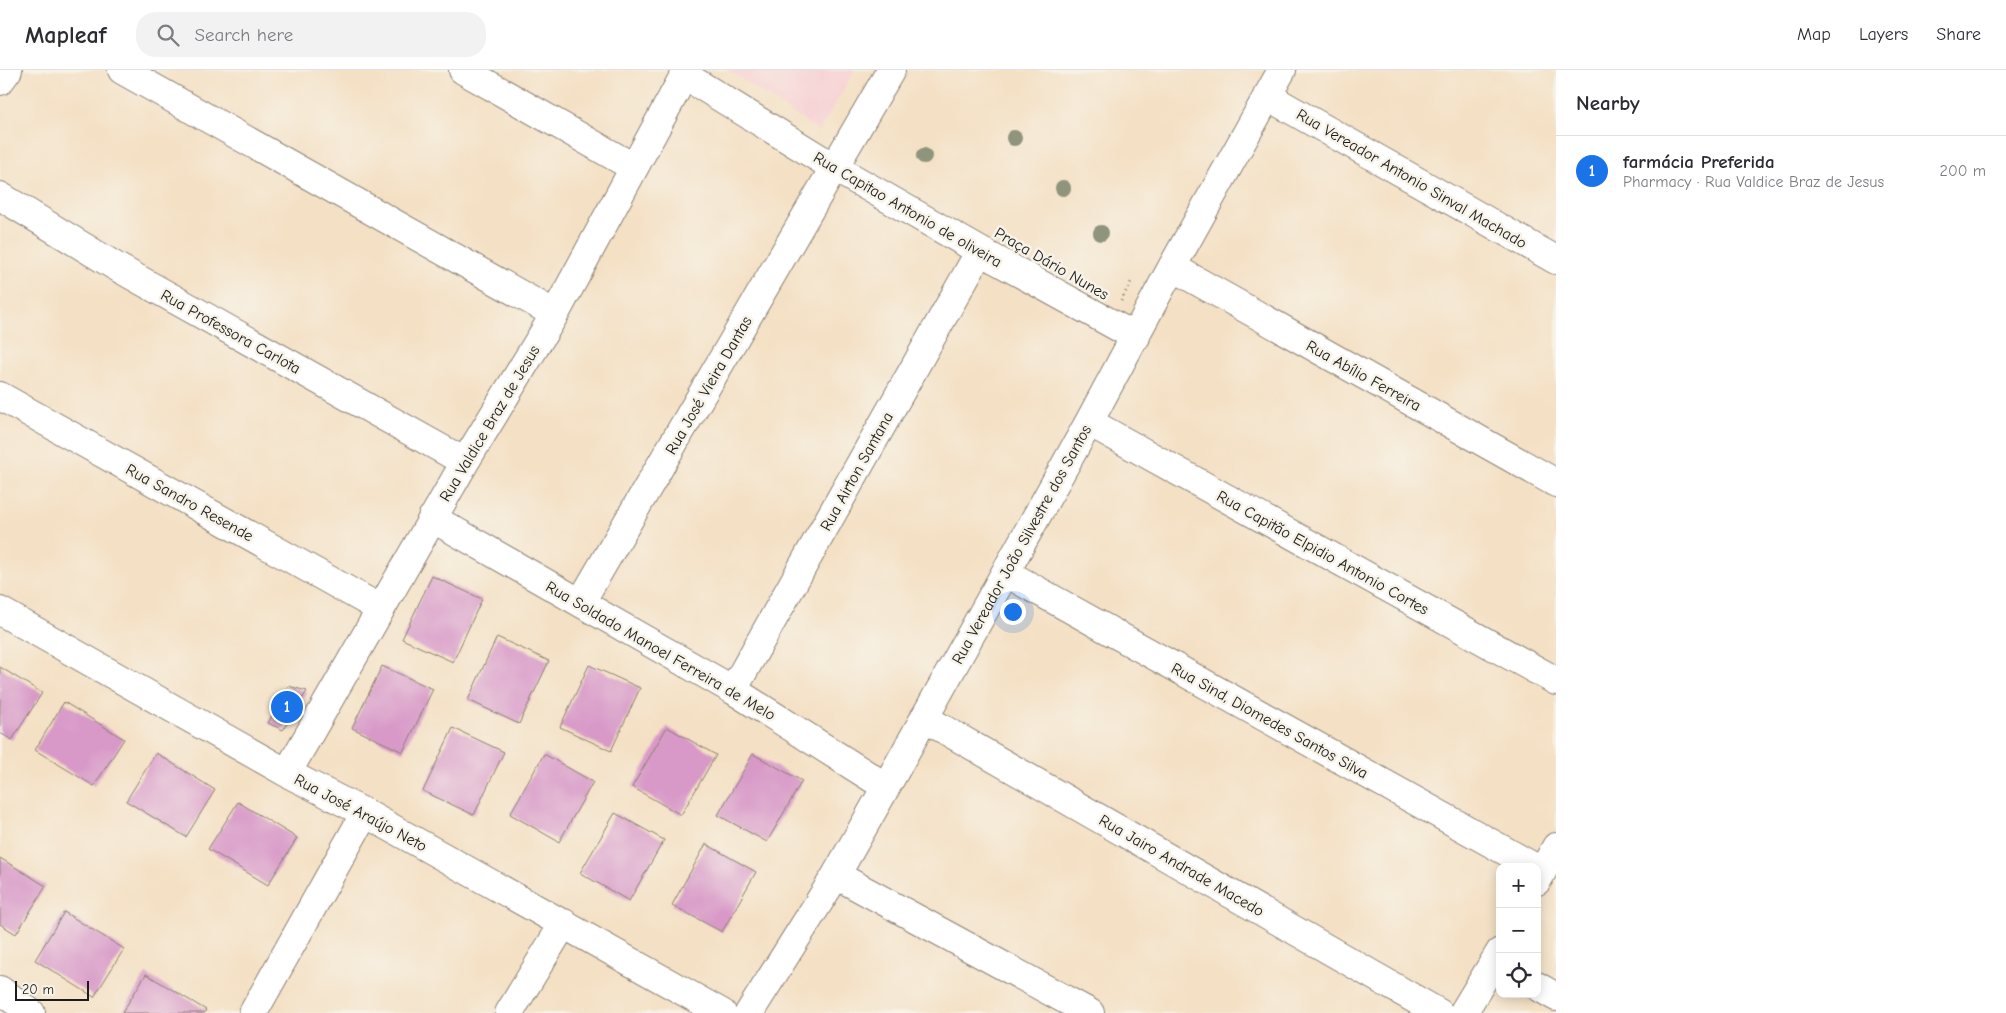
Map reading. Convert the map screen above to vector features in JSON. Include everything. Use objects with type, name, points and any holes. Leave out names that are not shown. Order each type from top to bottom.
[{"type":"street","points":[[0,81],[8,70]]},
{"type":"street","points":[[122,70],[555,314]]},
{"type":"street","points":[[463,70],[633,167]]},
{"type":"street","name":"Rua José Vieira Dantas","points":[[581,602],[891,70]]},
{"type":"street","name":"Rua Vereador João Silvestre dos Santos","points":[[749,1013],[836,875],[886,787],[1006,573],[1136,337],[1172,267],[1282,70]]},
{"type":"street","name":"Rua Valdice Braz de Jesus","points":[[287,773],[432,518],[555,314],[633,167],[686,73]]},
{"type":"street","name":"Rua Capitao Antonio de oliveira","points":[[686,73],[835,168],[1136,337]]},
{"type":"street","name":"Rua Vereador Antonio Sinval Machado","points":[[1267,96],[1556,260]]},
{"type":"street","name":"Rua Professora Carlota","points":[[0,196],[114,266],[465,462]]},
{"type":"street","name":"Rua Airton Santana","points":[[733,690],[980,251]]},
{"type":"street","name":"Rua Abílio Ferreira","points":[[1172,267],[1556,483]]},
{"type":"street","name":"Rua Sandro Resende","points":[[0,396],[381,609]]},
{"type":"street","name":"Rua Capitão Elpidio Antonio Cortes","points":[[1089,422],[1556,681]]},
{"type":"street","name":"Rua Soldado Manoel Ferreira de Melo","points":[[432,518],[733,690],[886,787]]},
{"type":"street","name":"Rua Sind, Diomedes Santos Silva","points":[[1006,573],[1522,863]]},
{"type":"street","name":"Rua José Araújo Neto","points":[[0,611],[287,773],[365,812],[722,1013]]},
{"type":"street","name":"Rua Jairo Andrade Macedo","points":[[924,718],[1439,1013]]},
{"type":"street","points":[[253,1013],[365,812]]},
{"type":"street","points":[[1541,868],[1556,847]]},
{"type":"street","points":[[836,875],[1090,1013]]},
{"type":"street","points":[[510,1013],[564,923]]},
{"type":"street","points":[[1464,1013],[1496,962]]},
{"type":"street","points":[[1541,988],[1556,997]]},
{"type":"street","points":[[0,990],[31,1013]]},
{"type":"path","name":"Praça Dário Nunes","points":[[1119,304],[1134,278]]},
{"type":"shaded area","points":[[728,70],[855,70],[819,131]]},
{"type":"building","points":[[432,576],[482,599],[453,662],[402,639]]},
{"type":"building","points":[[497,637],[549,661],[519,724],[468,700]]},
{"type":"building","points":[[589,665],[640,688],[611,751],[560,727]]},
{"type":"building","points":[[382,666],[433,689],[403,752],[352,728]]},
{"type":"building","points":[[0,667],[42,693],[12,740],[0,733]]},
{"type":"building","points":[[288,686],[307,691],[283,730],[268,723]]},
{"type":"building","points":[[64,702],[124,739],[94,786],[35,750]]},
{"type":"building","points":[[667,727],[716,755],[681,815],[632,787]]},
{"type":"building","points":[[453,728],[504,752],[474,815],[423,791]]},
{"type":"building","points":[[156,753],[215,790],[186,837],[126,801]]},
{"type":"building","points":[[544,754],[593,782],[559,842],[510,814]]},
{"type":"building","points":[[753,754],[802,781],[767,842],[718,815]]},
{"type":"building","points":[[238,802],[297,838],[268,885],[208,849]]},
{"type":"building","points":[[615,813],[664,840],[629,901],[580,873]]},
{"type":"building","points":[[706,844],[756,872],[722,932],[672,905]]},
{"type":"building","points":[[0,858],[46,886],[16,934],[0,924]]},
{"type":"building","points":[[64,912],[124,949],[94,997],[35,960]]},
{"type":"building","points":[[146,974],[206,1010],[204,1013],[122,1013]]},
{"type":"place","name":"farmácia Preferida","points":[[287,707]]}]
